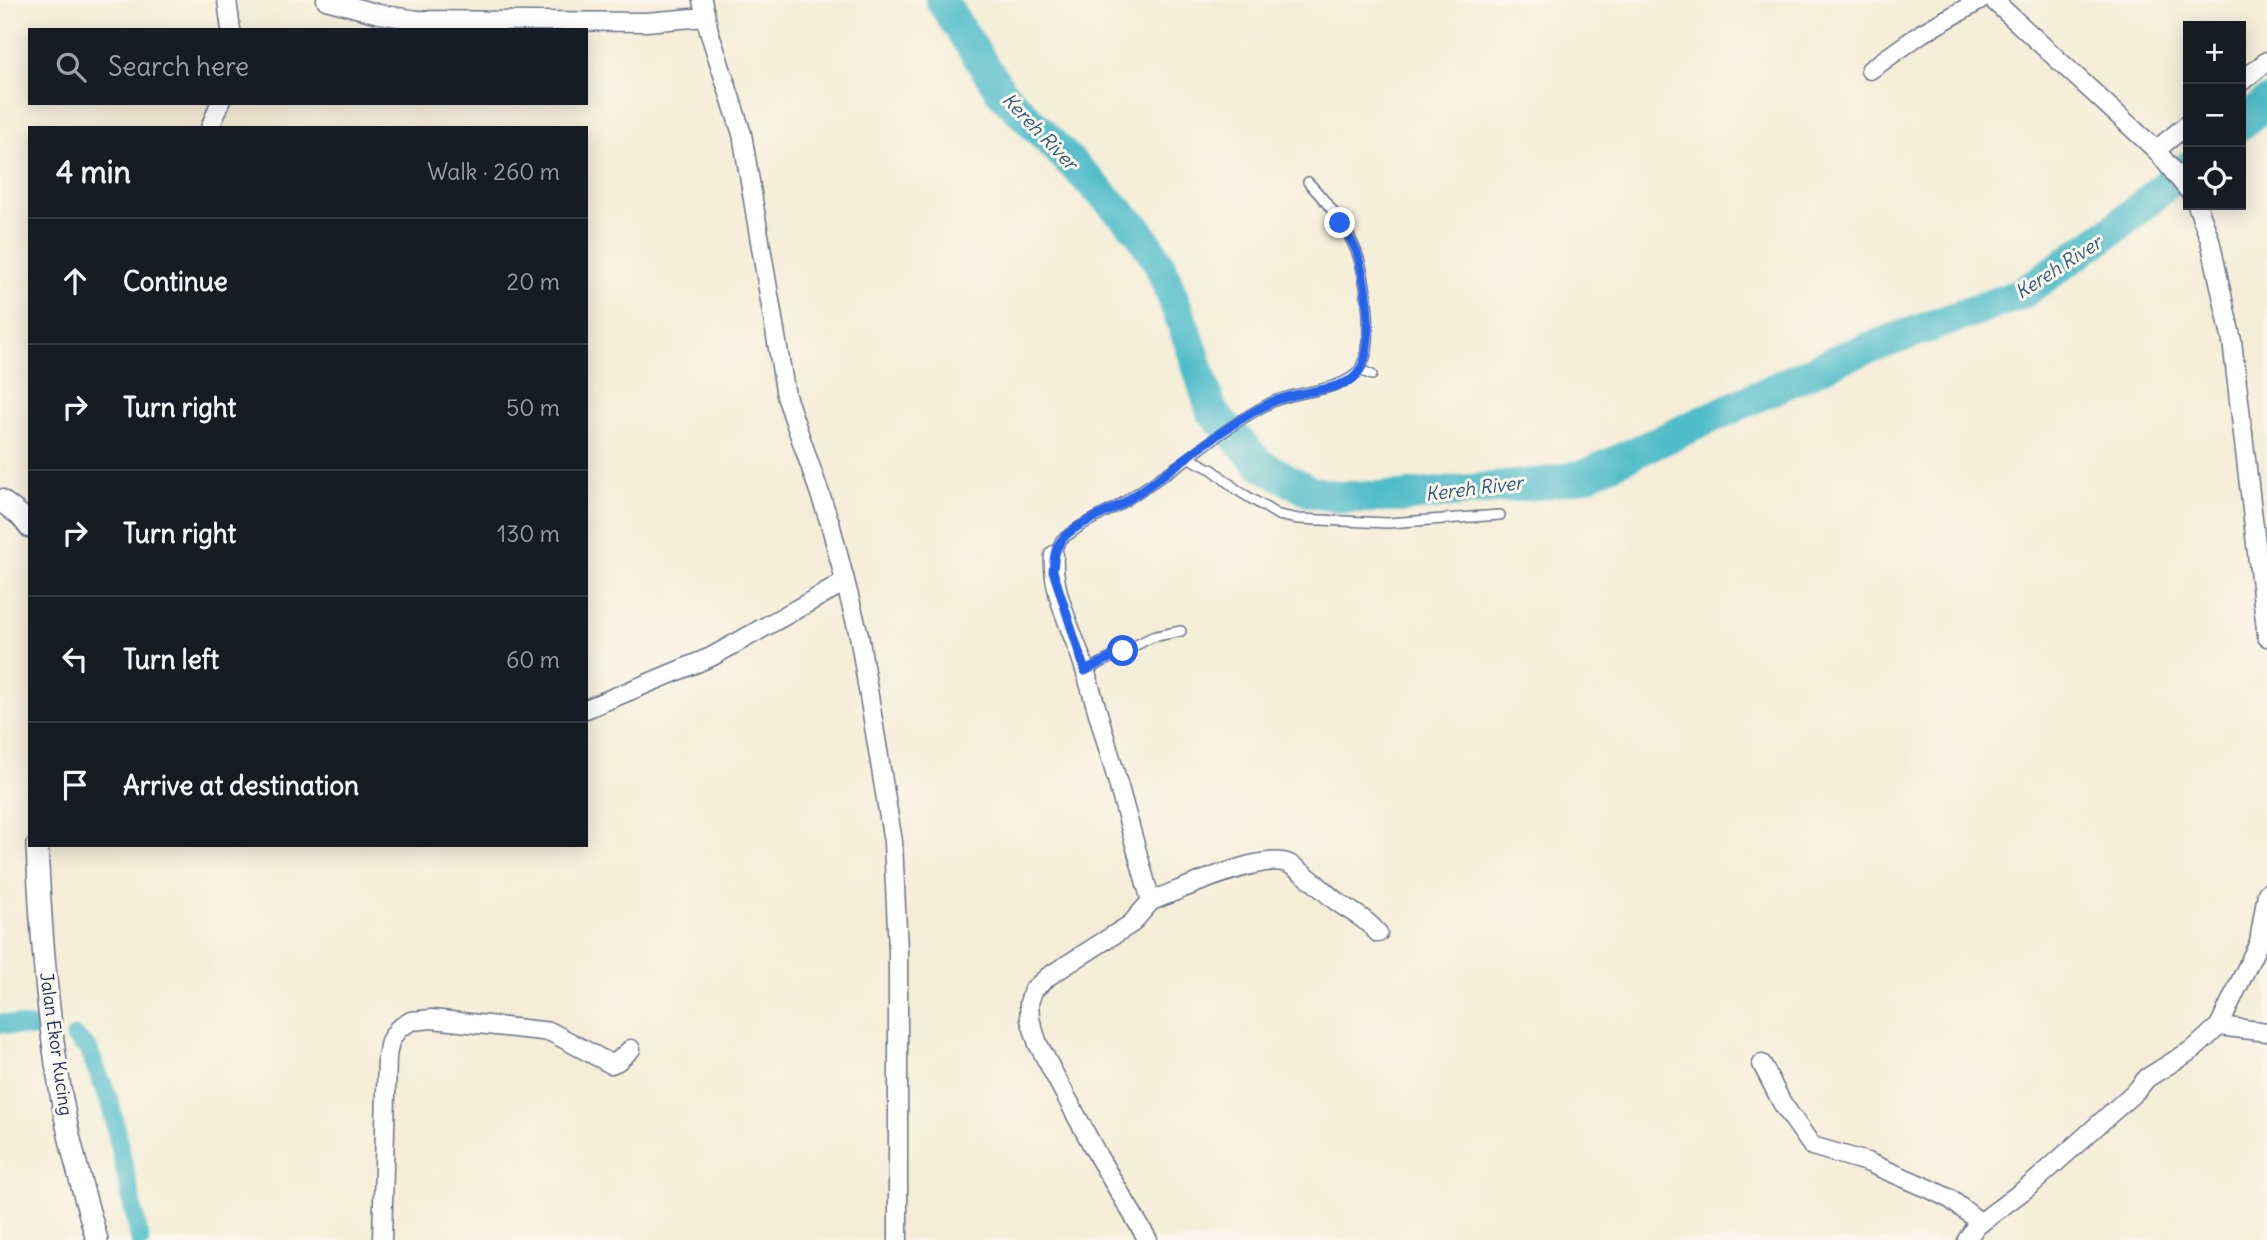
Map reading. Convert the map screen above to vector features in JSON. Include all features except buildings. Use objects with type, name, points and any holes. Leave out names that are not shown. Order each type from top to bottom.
[{"type":"street","points":[[227,0],[231,28]]},
{"type":"street","points":[[326,0],[379,14],[416,20],[646,22],[704,8],[742,134],[786,396],[830,523],[859,635],[893,842],[898,951],[898,1240]]},
{"type":"street","points":[[1870,70],[1922,33],[1981,0]]},
{"type":"street","points":[[1993,0],[2156,150],[2183,182]]},
{"type":"street","points":[[2246,78],[2267,61]]},
{"type":"street","points":[[212,126],[219,105]]},
{"type":"street","points":[[2156,150],[2183,128]]},
{"type":"street","points":[[2199,210],[2210,240],[2232,341],[2267,637]]},
{"type":"street","points":[[0,500],[28,525]]},
{"type":"street","points":[[1054,555],[1053,571],[1058,589],[1085,671],[1151,901]]},
{"type":"street","points":[[588,708],[710,657],[845,582]]},
{"type":"street","name":"Jalan Ekor Kucing","points":[[37,847],[43,942],[56,1066],[79,1177],[97,1240]]},
{"type":"street","points":[[1148,1240],[1099,1158],[1038,1044],[1030,1019],[1029,1003],[1034,990],[1049,976],[1132,924],[1151,901],[1242,867],[1267,862],[1287,863],[1338,903],[1365,919],[1378,933]]},
{"type":"street","points":[[1967,1240],[1975,1227],[2032,1184],[2147,1078],[2194,1048],[2219,1026],[2259,942],[2267,893]]},
{"type":"street","points":[[382,1240],[386,1068],[390,1041],[398,1029],[411,1021],[432,1019],[551,1032],[611,1063],[618,1061],[631,1049]]},
{"type":"street","points":[[2219,1026],[2267,1032]]},
{"type":"street","points":[[1762,1064],[1782,1103],[1812,1146],[1867,1163],[1930,1189],[1951,1199],[1981,1223]]},
{"type":"lane","points":[[1054,555],[1061,540],[1082,525],[1118,506],[1271,402],[1341,383],[1360,370],[1367,351],[1368,325],[1357,253],[1324,199],[1308,182]]},
{"type":"lane","points":[[1360,370],[1372,375]]},
{"type":"lane","points":[[1189,458],[1213,470],[1237,490],[1278,515],[1298,519],[1388,523],[1500,514]]},
{"type":"lane","points":[[1085,671],[1152,636],[1181,631]]},
{"type":"waterway","name":"Kereh River","points":[[941,0],[1002,93],[1139,231],[1161,267],[1212,412],[1260,464],[1309,491],[1338,497],[1399,497],[1546,483],[1586,475],[1841,358],[2021,294],[2114,229],[2183,171]]},
{"type":"waterway","name":"Kereh River","points":[[2246,120],[2267,102]]},
{"type":"waterway","points":[[0,1023],[33,1028]]},
{"type":"waterway","points":[[75,1037],[88,1049],[110,1102],[140,1240]]},
{"type":"route","points":[[1123,651],[1085,671],[1053,571],[1054,555],[1061,540],[1082,525],[1118,506],[1189,458],[1212,439],[1271,402],[1341,383],[1360,370],[1367,351],[1368,325],[1364,286],[1357,253],[1340,223]]}]
